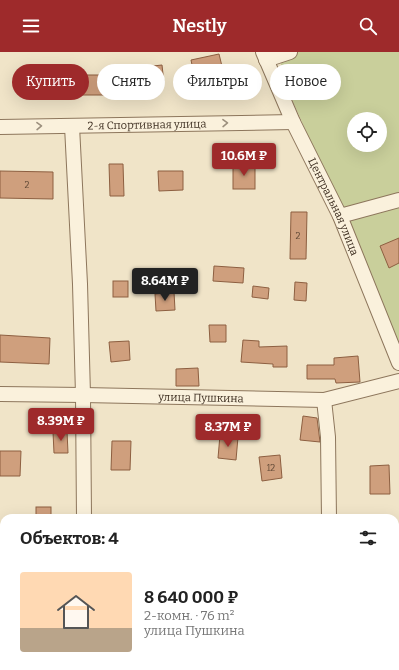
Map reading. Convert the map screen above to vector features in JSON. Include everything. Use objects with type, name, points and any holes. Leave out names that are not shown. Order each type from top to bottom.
[{"type":"street","points":[[265,56],[290,52]]},
{"type":"street","name":"Центральная улица","points":[[265,56],[293,122],[340,216],[399,363]]},
{"type":"street","name":"2-я Спортивная улица","points":[[0,127],[293,122]]},
{"type":"street","points":[[72,126],[80,284],[84,514]]},
{"type":"street","points":[[340,216],[399,200]]},
{"type":"street","name":"улица Пушкина","points":[[0,394],[324,400],[399,381]]},
{"type":"street","points":[[324,400],[328,437],[329,514]]},
{"type":"green space","points":[[277,52],[399,52],[399,347],[358,248],[292,100],[341,100],[341,64],[281,64]]},
{"type":"building","points":[[219,54],[221,64],[192,64],[191,60]]},
{"type":"building","points":[[89,75],[97,75],[97,95],[89,95]]},
{"type":"building","points":[[109,164],[123,164],[124,196],[110,196]]},
{"type":"building","points":[[233,165],[255,165],[255,189],[233,189]]},
{"type":"building","points":[[0,171],[53,172],[53,199],[0,198]]},
{"type":"building","points":[[158,171],[183,171],[183,190],[159,191]]},
{"type":"building","points":[[291,212],[307,212],[306,259],[290,259]]},
{"type":"building","points":[[399,238],[399,263],[389,268],[380,246]]},
{"type":"building","points":[[214,266],[244,268],[243,283],[213,281]]},
{"type":"building","points":[[113,281],[128,281],[128,297],[113,297]]},
{"type":"building","points":[[295,282],[307,283],[306,301],[294,300]]},
{"type":"building","points":[[253,286],[269,288],[268,299],[252,297]]},
{"type":"building","points":[[174,292],[175,310],[156,311],[155,294]]},
{"type":"building","points":[[209,325],[226,325],[226,342],[210,342]]},
{"type":"building","points":[[0,335],[50,338],[49,364],[0,362]]},
{"type":"building","points":[[243,340],[259,341],[259,347],[287,346],[287,367],[273,367],[273,364],[241,362]]},
{"type":"building","points":[[129,341],[130,360],[111,362],[109,342]]},
{"type":"building","points":[[358,356],[360,382],[336,383],[335,379],[307,379],[307,365],[334,365],[334,358]]},
{"type":"building","points":[[198,368],[199,386],[176,386],[176,369]]},
{"type":"building","points":[[303,416],[317,418],[320,442],[300,440]]},
{"type":"building","points":[[67,431],[68,453],[54,453],[53,432]]},
{"type":"building","points":[[220,435],[238,437],[236,460],[218,458]]},
{"type":"building","points":[[112,441],[131,441],[130,470],[111,470]]},
{"type":"building","points":[[0,451],[21,451],[20,476],[0,476]]},
{"type":"building","points":[[280,455],[282,478],[262,481],[259,457]]},
{"type":"building","points":[[389,465],[390,494],[370,494],[370,466]]},
{"type":"building","points":[[36,507],[51,507],[51,514],[36,514]]}]
